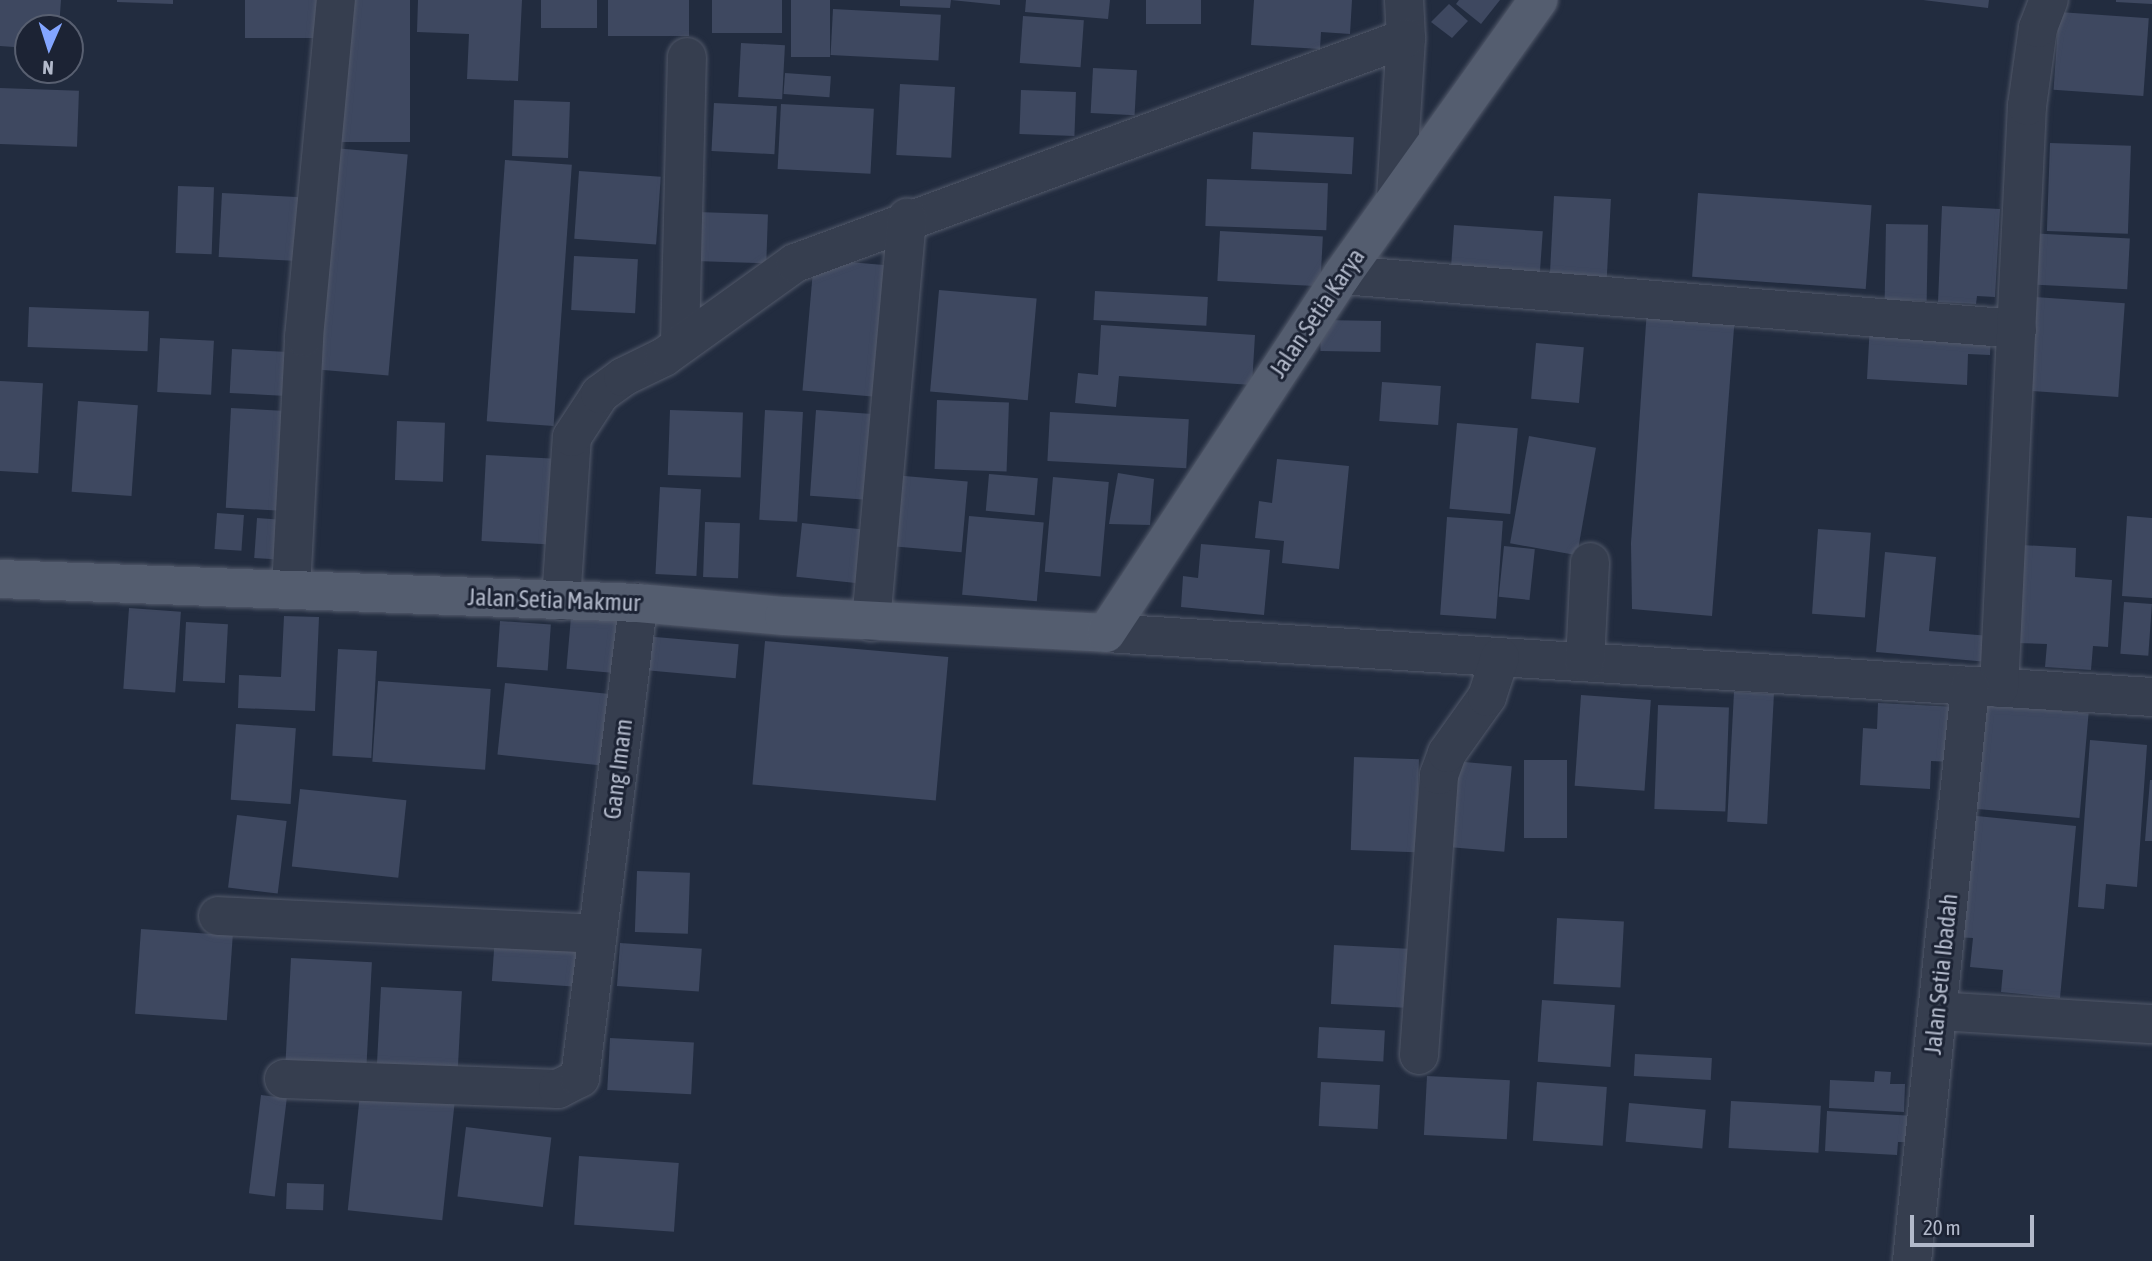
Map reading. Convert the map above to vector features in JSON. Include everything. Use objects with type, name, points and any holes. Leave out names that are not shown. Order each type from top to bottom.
[{"type":"main road","name":"Jalan Setia Karya","points":[[1107,633],[1342,275],[1538,0]]},
{"type":"main road","name":"Jalan Setia Makmur","points":[[0,579],[638,603],[871,622],[1107,633]]},
{"type":"street","points":[[291,589],[304,337],[336,0]]},
{"type":"street","points":[[1396,197],[1406,38],[1404,0]]},
{"type":"street","name":"Jalan Setia Ibadah","points":[[1912,1261],[1937,1011],[1984,687],[2017,329],[2027,106],[2038,27],[2049,0]]},
{"type":"street","points":[[561,601],[572,437],[600,394],[664,357],[680,341],[795,263],[907,218],[1406,38]]},
{"type":"street","points":[[680,341],[687,57]]},
{"type":"street","points":[[871,622],[907,218]]},
{"type":"street","points":[[1342,275],[2017,329]]},
{"type":"street","points":[[1585,663],[1590,562]]},
{"type":"street","name":"Gang Imam","points":[[284,1079],[521,1089],[572,1085],[583,1066],[638,603]]},
{"type":"street","points":[[1107,633],[2152,697]]},
{"type":"street","points":[[1419,1055],[1439,775],[1447,752],[1488,697],[1500,657]]},
{"type":"street","points":[[218,916],[598,934]]},
{"type":"street","points":[[1937,1011],[2152,1024]]},
{"type":"building","points":[[0,0],[61,0],[60,14],[14,14],[14,47],[0,46]]},
{"type":"building","points":[[173,0],[173,4],[117,2]]},
{"type":"building","points":[[245,0],[319,0],[319,38],[245,38]]},
{"type":"building","points":[[340,0],[410,0],[410,142],[340,142]]},
{"type":"building","points":[[418,0],[522,0],[518,81],[467,79],[469,34],[417,32]]},
{"type":"building","points":[[541,0],[597,0],[597,28],[541,28]]},
{"type":"building","points":[[608,0],[689,0],[689,36],[608,36]]},
{"type":"building","points":[[712,0],[782,0],[782,33],[712,33]]},
{"type":"building","points":[[791,0],[830,0],[830,57],[791,57]]},
{"type":"building","points":[[900,0],[951,0],[950,8],[900,6]]},
{"type":"building","points":[[951,0],[1000,0],[1000,5]]},
{"type":"building","points":[[1026,0],[1110,0],[1108,19],[1025,12]]},
{"type":"building","points":[[1146,0],[1201,0],[1201,24],[1146,24]]},
{"type":"building","points":[[1254,0],[1352,0],[1350,34],[1321,32],[1320,49],[1251,45]]},
{"type":"building","points":[[1459,0],[1500,0],[1481,24],[1456,4]]},
{"type":"building","points":[[1923,0],[1989,0],[1988,8]]},
{"type":"building","points":[[2152,0],[2152,4],[2116,2]]},
{"type":"building","points":[[1449,4],[1468,21],[1452,38],[1431,22]]},
{"type":"building","points":[[833,9],[941,15],[938,61],[831,55]]},
{"type":"building","points":[[2059,12],[2149,18],[2143,96],[2054,90]]},
{"type":"building","points":[[1023,16],[1084,20],[1081,67],[1020,63]]},
{"type":"building","points":[[741,43],[785,45],[782,99],[738,97]]},
{"type":"building","points":[[1093,68],[1137,70],[1135,115],[1091,113]]},
{"type":"building","points":[[785,73],[831,76],[829,97],[784,94]]},
{"type":"building","points":[[900,84],[955,87],[951,158],[896,155]]},
{"type":"building","points":[[0,88],[79,91],[77,147],[0,144]]},
{"type":"building","points":[[1021,90],[1076,92],[1074,136],[1019,134]]},
{"type":"building","points":[[514,100],[570,102],[568,158],[512,156]]},
{"type":"building","points":[[714,103],[777,106],[774,154],[711,151]]},
{"type":"building","points":[[781,104],[874,109],[870,174],[778,169]]},
{"type":"building","points":[[1253,132],[1354,137],[1352,174],[1251,169]]},
{"type":"building","points":[[2050,143],[2131,146],[2128,234],[2047,231]]},
{"type":"building","points":[[334,148],[408,154],[388,376],[315,369]]},
{"type":"building","points":[[505,160],[572,165],[554,426],[487,421]]},
{"type":"building","points":[[579,171],[661,177],[656,245],[574,239]]},
{"type":"building","points":[[1207,179],[1328,183],[1326,230],[1205,226]]},
{"type":"building","points":[[178,186],[214,187],[212,254],[176,253]]},
{"type":"building","points":[[222,193],[306,197],[303,261],[219,257]]},
{"type":"building","points":[[1698,193],[1872,205],[1866,289],[1692,277]]},
{"type":"building","points":[[1554,196],[1611,199],[1607,280],[1550,277]]},
{"type":"building","points":[[1942,206],[2000,209],[1995,297],[1977,296],[1976,304],[1938,302]]},
{"type":"building","points":[[697,212],[768,214],[766,263],[695,261]]},
{"type":"building","points":[[1886,224],[1928,225],[1927,301],[1885,300]]},
{"type":"building","points":[[1454,225],[1543,231],[1539,283],[1450,277]]},
{"type":"building","points":[[1220,231],[1323,236],[1320,286],[1217,281]]},
{"type":"building","points":[[2026,233],[2130,238],[2127,289],[2023,284]]},
{"type":"building","points":[[574,256],[638,259],[635,313],[571,310]]},
{"type":"building","points":[[814,259],[890,266],[878,397],[802,390]]},
{"type":"building","points":[[939,290],[1037,299],[1028,400],[930,392]]},
{"type":"building","points":[[1095,291],[1208,297],[1206,326],[1093,320]]},
{"type":"building","points":[[2035,297],[2125,303],[2118,397],[2028,391]]},
{"type":"building","points":[[29,307],[149,311],[148,351],[28,347]]},
{"type":"building","points":[[1647,309],[1735,315],[1712,616],[1632,609],[1631,543]]},
{"type":"building","points":[[1321,320],[1381,321],[1380,352],[1320,351]]},
{"type":"building","points":[[1870,323],[1991,330],[1990,355],[1968,354],[1967,385],[1867,379]]},
{"type":"building","points":[[1101,325],[1255,335],[1252,385],[1119,376],[1116,407],[1075,403],[1078,373],[1098,375]]},
{"type":"building","points":[[160,338],[214,341],[211,395],[157,392]]},
{"type":"building","points":[[1536,343],[1584,347],[1579,403],[1531,399]]},
{"type":"building","points":[[232,349],[298,352],[296,396],[230,393]]},
{"type":"building","points":[[0,381],[43,383],[38,473],[0,471]]},
{"type":"building","points":[[1382,382],[1441,386],[1438,425],[1379,421]]},
{"type":"building","points":[[937,400],[1009,403],[1007,471],[935,469]]},
{"type":"building","points":[[78,401],[138,405],[132,496],[72,492]]},
{"type":"building","points":[[231,408],[286,411],[281,511],[226,508]]},
{"type":"building","points":[[670,410],[743,413],[741,478],[668,475]]},
{"type":"building","points":[[765,410],[803,412],[797,522],[759,520]]},
{"type":"building","points":[[816,410],[876,414],[870,500],[810,496]]},
{"type":"building","points":[[1050,412],[1189,419],[1186,468],[1047,461]]},
{"type":"building","points":[[397,421],[445,423],[443,482],[395,480]]},
{"type":"building","points":[[1457,423],[1518,428],[1510,514],[1450,509]]},
{"type":"building","points":[[1529,436],[1596,448],[1577,555],[1510,543]]},
{"type":"building","points":[[486,455],[551,458],[546,544],[481,541]]},
{"type":"building","points":[[1277,459],[1349,466],[1339,569],[1282,563],[1284,541],[1255,538],[1259,501],[1272,503]]},
{"type":"building","points":[[1118,473],[1154,479],[1150,525],[1109,524]]},
{"type":"building","points":[[989,474],[1038,478],[1035,515],[986,511]]},
{"type":"building","points":[[893,475],[968,482],[962,552],[887,546]]},
{"type":"building","points":[[1053,477],[1109,482],[1101,577],[1045,572]]},
{"type":"building","points":[[660,487],[701,489],[696,576],[655,574]]},
{"type":"building","points":[[217,513],[244,515],[241,551],[214,549]]},
{"type":"building","points":[[969,516],[1044,523],[1037,601],[962,595]]},
{"type":"building","points":[[2127,516],[2152,518],[2152,598],[2122,596]]},
{"type":"building","points":[[1447,517],[1503,521],[1496,619],[1440,615]]},
{"type":"building","points":[[257,518],[285,520],[282,560],[254,558]]},
{"type":"building","points":[[705,522],[740,523],[738,578],[703,577]]},
{"type":"building","points":[[802,523],[864,529],[858,583],[796,577]]},
{"type":"building","points":[[1818,529],[1871,533],[1865,617],[1812,614]]},
{"type":"building","points":[[1201,544],[1270,550],[1264,615],[1181,607],[1183,576],[1198,578]]},
{"type":"building","points":[[2021,545],[2076,548],[2075,577],[2112,580],[2108,647],[2093,646],[2091,670],[2045,667],[2047,644],[2015,643]]},
{"type":"building","points":[[1504,546],[1535,549],[1529,600],[1499,597]]},
{"type":"building","points":[[1885,552],[1936,557],[1929,631],[1990,636],[1988,662],[1876,652]]},
{"type":"building","points":[[2124,602],[2152,604],[2148,656],[2120,654]]},
{"type":"building","points":[[129,608],[181,612],[175,692],[123,689]]},
{"type":"building","points":[[284,616],[319,617],[315,711],[238,708],[239,675],[281,677]]},
{"type":"building","points":[[571,617],[625,622],[620,674],[566,669]]},
{"type":"building","points":[[500,621],[551,625],[548,670],[497,667]]},
{"type":"building","points":[[186,622],[228,624],[225,683],[183,681]]},
{"type":"building","points":[[644,636],[739,644],[736,678],[641,670]]},
{"type":"building","points":[[765,641],[948,657],[936,800],[752,784]]},
{"type":"building","points":[[338,649],[377,651],[371,758],[332,756]]},
{"type":"building","points":[[378,681],[491,689],[485,770],[372,762]]},
{"type":"building","points":[[505,683],[616,695],[609,766],[497,755]]},
{"type":"building","points":[[1734,692],[1774,694],[1767,824],[1727,822]]},
{"type":"building","points":[[1581,695],[1651,700],[1644,791],[1575,786]]},
{"type":"building","points":[[1878,703],[1956,707],[1953,762],[1931,761],[1930,789],[1860,785],[1863,728],[1877,729]]},
{"type":"building","points":[[1981,704],[2089,713],[2079,818],[1972,809]]},
{"type":"building","points":[[1658,705],[1729,707],[1725,811],[1654,809]]},
{"type":"building","points":[[236,724],[296,728],[291,804],[231,800]]},
{"type":"building","points":[[2090,740],[2147,745],[2137,887],[2106,884],[2104,909],[2078,907]]},
{"type":"building","points":[[1354,757],[1419,759],[1416,852],[1351,850]]},
{"type":"building","points":[[1524,760],[1567,760],[1567,838],[1524,838]]},
{"type":"building","points":[[1453,761],[1512,766],[1504,852],[1446,847]]},
{"type":"building","points":[[2150,780],[2152,841],[2145,841]]},
{"type":"building","points":[[300,789],[406,800],[398,878],[292,867]]},
{"type":"building","points":[[237,815],[287,821],[278,894],[228,887]]},
{"type":"building","points":[[1967,815],[2076,826],[2060,998],[2001,992],[2003,970],[1970,967],[1973,938],[1955,937]]},
{"type":"building","points":[[637,871],[690,873],[688,934],[635,932]]},
{"type":"building","points":[[1557,918],[1624,922],[1620,987],[1554,984]]},
{"type":"building","points":[[141,929],[233,935],[227,1020],[135,1014]]},
{"type":"building","points":[[495,936],[580,942],[577,987],[492,981]]},
{"type":"building","points":[[620,943],[702,949],[699,992],[617,986]]},
{"type":"building","points":[[1334,945],[1408,949],[1405,1008],[1331,1004]]},
{"type":"building","points":[[291,958],[372,962],[366,1065],[286,1061]]},
{"type":"building","points":[[381,987],[462,991],[458,1072],[377,1068]]},
{"type":"building","points":[[1542,1000],[1615,1005],[1610,1067],[1538,1062]]},
{"type":"building","points":[[1319,1027],[1385,1030],[1383,1061],[1317,1058]]},
{"type":"building","points":[[610,1038],[694,1042],[691,1094],[607,1090]]},
{"type":"building","points":[[1635,1054],[1712,1058],[1711,1080],[1634,1076]]},
{"type":"building","points":[[1875,1071],[1891,1072],[1890,1084],[1905,1084],[1904,1112],[1829,1108],[1830,1080],[1874,1082]]},
{"type":"building","points":[[1427,1076],[1510,1080],[1507,1139],[1424,1135]]},
{"type":"building","points":[[1321,1082],[1380,1085],[1378,1129],[1319,1126]]},
{"type":"building","points":[[1537,1082],[1607,1087],[1603,1146],[1533,1141]]},
{"type":"building","points":[[360,1094],[454,1104],[442,1220],[348,1210]]},
{"type":"building","points":[[261,1095],[287,1098],[275,1196],[249,1193]]},
{"type":"building","points":[[1731,1101],[1821,1106],[1818,1153],[1729,1148]]},
{"type":"building","points":[[1629,1103],[1706,1110],[1702,1149],[1626,1142]]},
{"type":"building","points":[[1827,1111],[1915,1116],[1914,1142],[1898,1142],[1897,1155],[1825,1151]]},
{"type":"building","points":[[466,1127],[551,1137],[543,1207],[457,1196]]},
{"type":"building","points":[[579,1156],[679,1163],[674,1232],[574,1225]]},
{"type":"building","points":[[287,1183],[324,1184],[323,1210],[286,1209]]}]
